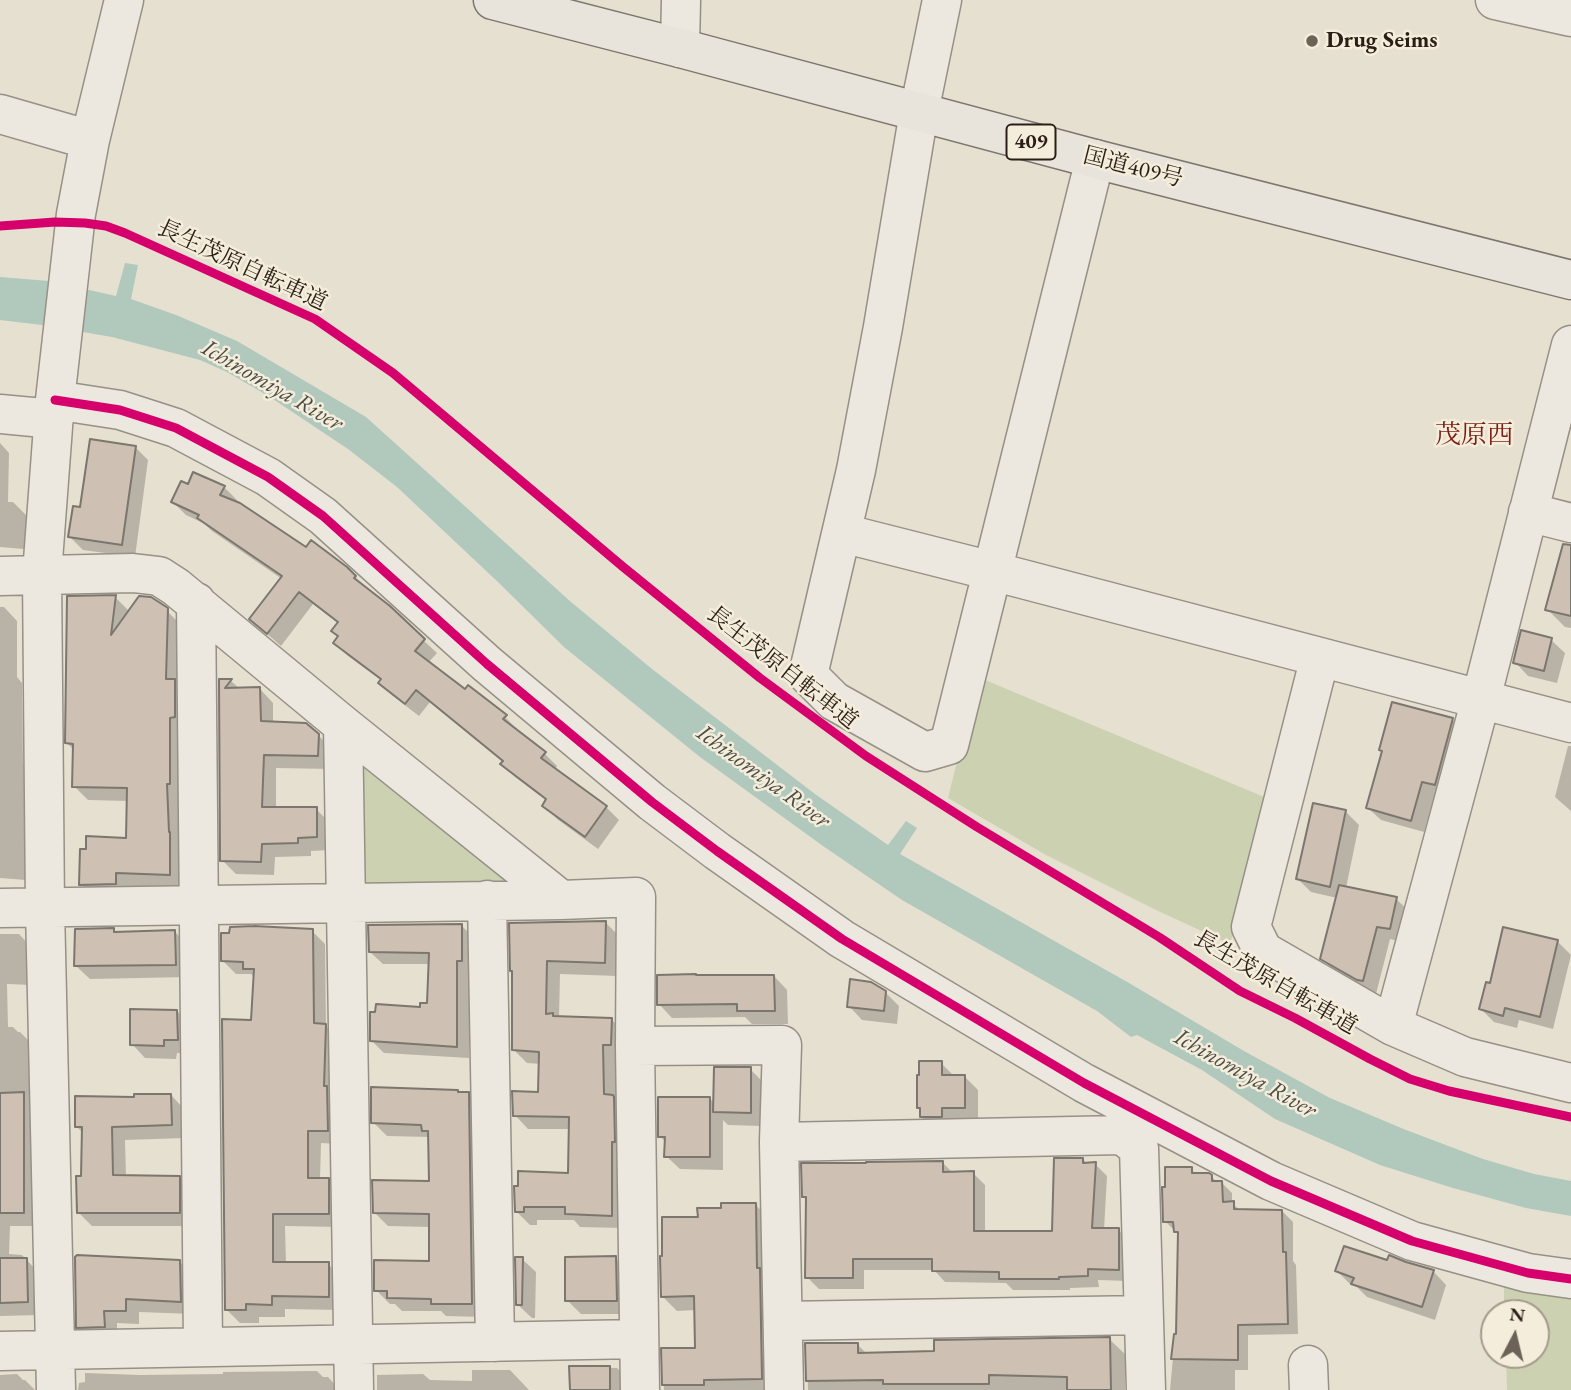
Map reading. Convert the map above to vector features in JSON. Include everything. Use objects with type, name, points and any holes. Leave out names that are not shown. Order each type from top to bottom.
[{"type":"highway","name":"国道409号","points":[[493,0],[1095,159],[1571,280]]},
{"type":"street","points":[[56,1390],[45,908],[42,574],[55,410],[76,214],[90,140],[124,0]]},
{"type":"street","points":[[680,48],[681,0]]},
{"type":"street","points":[[942,0],[919,112],[856,470],[808,675],[834,701],[925,752],[949,745],[1095,159]]},
{"type":"street","points":[[1495,0],[1571,17]]},
{"type":"street","points":[[0,114],[90,140]]},
{"type":"street","points":[[1393,1026],[1481,699],[1571,345]]},
{"type":"street","points":[[0,414],[55,410],[120,410],[176,428],[268,477],[323,516],[487,664],[652,802],[842,939],[1084,1083],[1271,1181],[1412,1241],[1528,1273],[1571,1279]]},
{"type":"street","points":[[1528,512],[1571,523]]},
{"type":"street","points":[[842,533],[1571,723]]},
{"type":"street","points":[[0,576],[133,573],[159,576],[196,603],[561,900]]},
{"type":"street","points":[[196,603],[204,1347]]},
{"type":"street","points":[[1320,657],[1251,927],[1262,951],[1393,1026],[1465,1057],[1570,1080]]},
{"type":"street","points":[[343,724],[354,1390]]},
{"type":"street","points":[[0,908],[636,897],[635,1046],[640,1390]]},
{"type":"street","points":[[487,900],[495,1342]]},
{"type":"street","points":[[635,1046],[782,1045],[779,1142],[784,1390]]},
{"type":"street","points":[[779,1142],[1122,1136],[1139,1148],[1146,1390]]},
{"type":"street","points":[[783,1321],[1143,1315]]},
{"type":"street","points":[[0,1351],[639,1339]]},
{"type":"shaded area","points":[[978,677],[1269,799],[1230,944],[1046,855],[948,798]]},
{"type":"shaded area","points":[[371,760],[517,876],[506,889],[362,893],[352,762]]},
{"type":"shaded area","points":[[1504,1282],[1571,1284],[1571,1390],[1507,1390],[1506,1369],[1550,1369],[1550,1299],[1504,1299]]},
{"type":"water","name":"Ichinomiya River","points":[[125,263],[138,265],[131,299],[237,341],[366,417],[571,602],[652,669],[815,794],[888,845],[906,821],[917,828],[900,854],[1330,1098],[1483,1159],[1534,1174],[1571,1181],[1571,1216],[1526,1208],[1380,1165],[1275,1119],[1202,1070],[1137,1035],[1131,1037],[1097,1011],[902,900],[700,757],[564,647],[397,487],[348,449],[227,372],[200,360],[112,337],[0,320],[0,277],[49,281],[116,296]]},
{"type":"building","points":[[90,439],[136,446],[122,545],[68,537],[73,506],[80,507]]},
{"type":"building","points":[[193,472],[225,486],[220,495],[240,503],[306,547],[311,540],[347,567],[356,576],[354,578],[390,606],[425,639],[415,651],[465,689],[468,685],[507,715],[503,719],[546,752],[541,758],[607,806],[585,837],[542,806],[546,799],[500,764],[503,761],[416,690],[405,704],[378,683],[381,679],[333,643],[338,636],[331,631],[338,622],[299,592],[267,634],[249,619],[282,576],[197,518],[199,515],[171,502],[181,481],[188,484]]},
{"type":"building","points":[[1563,544],[1571,545],[1571,616],[1545,610]]},
{"type":"building","points":[[116,595],[111,635],[139,596],[151,597],[168,608],[166,679],[175,679],[175,717],[170,718],[170,784],[167,784],[170,875],[116,873],[116,884],[79,885],[80,849],[86,849],[86,836],[126,838],[127,788],[72,787],[73,744],[65,743],[67,596]]},
{"type":"building","points":[[1521,630],[1552,638],[1544,671],[1513,663]]},
{"type":"building","points":[[219,679],[232,679],[225,688],[260,687],[261,721],[306,723],[319,734],[318,756],[264,755],[262,807],[317,807],[317,837],[298,838],[298,843],[262,844],[261,862],[220,861]]},
{"type":"building","points":[[1392,702],[1453,718],[1435,785],[1422,782],[1411,821],[1366,808]]},
{"type":"building","points":[[1313,803],[1346,810],[1330,887],[1296,879]]},
{"type":"building","points":[[1339,885],[1397,897],[1390,929],[1377,927],[1363,981],[1320,959]]},
{"type":"building","points":[[606,921],[605,963],[547,961],[546,1014],[612,1018],[611,1045],[603,1045],[604,1094],[614,1097],[612,1216],[565,1214],[565,1207],[524,1207],[524,1212],[515,1212],[514,1186],[518,1186],[518,1171],[568,1173],[569,1117],[513,1116],[512,1091],[538,1092],[539,1052],[512,1050],[509,923]]},
{"type":"building","points":[[462,924],[462,961],[457,961],[457,1047],[370,1041],[370,1012],[375,1012],[376,1004],[420,1007],[420,1003],[427,1003],[429,953],[369,952],[368,925]]},
{"type":"building","points":[[230,927],[313,929],[314,1023],[326,1024],[324,1086],[327,1086],[328,1131],[308,1131],[308,1178],[329,1178],[329,1214],[273,1214],[273,1262],[329,1262],[329,1297],[272,1296],[272,1305],[246,1304],[246,1310],[225,1310],[222,1019],[251,1020],[254,969],[243,969],[243,962],[221,961],[221,933],[229,933]]},
{"type":"building","points":[[1503,927],[1558,940],[1540,1017],[1505,1008],[1503,1016],[1479,1009],[1486,982],[1490,983]]},
{"type":"building","points":[[114,928],[114,932],[175,930],[176,965],[74,966],[75,929]]},
{"type":"building","points":[[657,975],[774,975],[775,1011],[737,1011],[737,1004],[657,1005]]},
{"type":"building","points":[[850,979],[871,982],[886,991],[884,1011],[847,1007]]},
{"type":"building","points":[[130,1009],[177,1010],[178,1040],[164,1040],[164,1046],[130,1045]]},
{"type":"building","points":[[919,1061],[942,1061],[942,1075],[965,1075],[965,1108],[942,1108],[942,1117],[920,1117],[920,1108],[917,1108]]},
{"type":"building","points":[[714,1067],[751,1067],[751,1113],[713,1112]]},
{"type":"building","points":[[371,1087],[469,1092],[472,1304],[431,1304],[431,1299],[387,1298],[387,1291],[374,1291],[374,1260],[429,1261],[429,1214],[373,1213],[372,1180],[429,1181],[428,1131],[422,1131],[421,1125],[371,1123]]},
{"type":"building","points":[[24,1092],[24,1213],[0,1213],[0,1093]]},
{"type":"building","points":[[134,1094],[171,1094],[172,1125],[112,1127],[113,1175],[180,1176],[180,1213],[77,1213],[76,1176],[81,1176],[82,1127],[75,1127],[75,1096],[134,1097]]},
{"type":"building","points":[[658,1097],[710,1097],[710,1157],[664,1157],[665,1137],[658,1137]]},
{"type":"building","points":[[1054,1158],[1083,1158],[1083,1163],[1096,1162],[1092,1228],[1119,1228],[1119,1270],[1088,1269],[1088,1276],[1059,1279],[999,1279],[999,1272],[932,1271],[932,1259],[853,1259],[853,1278],[805,1278],[806,1197],[802,1197],[801,1163],[943,1161],[943,1172],[974,1171],[974,1231],[1052,1231]]},
{"type":"building","points":[[1165,1167],[1192,1167],[1192,1173],[1209,1173],[1212,1175],[1212,1181],[1222,1181],[1223,1202],[1234,1201],[1234,1209],[1282,1210],[1288,1324],[1238,1325],[1238,1360],[1171,1359],[1176,1334],[1178,1232],[1174,1232],[1173,1222],[1163,1222],[1162,1187],[1165,1187]]},
{"type":"building","points":[[721,1203],[756,1203],[762,1379],[704,1380],[704,1385],[662,1385],[661,1348],[695,1348],[694,1296],[661,1297],[662,1217],[698,1217],[697,1208],[721,1208]]},
{"type":"building","points":[[1344,1246],[1387,1260],[1389,1255],[1434,1270],[1422,1307],[1351,1284],[1354,1278],[1335,1271]]},
{"type":"building","points":[[77,1255],[180,1260],[181,1302],[126,1299],[126,1311],[104,1311],[105,1327],[76,1328]]},
{"type":"building","points":[[616,1256],[617,1301],[565,1301],[565,1257]]},
{"type":"building","points":[[515,1257],[523,1257],[522,1305],[516,1305]]},
{"type":"building","points":[[0,1258],[27,1258],[28,1302],[0,1303]]},
{"type":"building","points":[[1110,1337],[1111,1390],[1067,1390],[1067,1377],[989,1375],[989,1384],[883,1384],[883,1380],[806,1381],[805,1343],[858,1343],[858,1353],[934,1351],[934,1340]]},
{"type":"building","points":[[569,1366],[610,1366],[610,1390],[570,1390]]},
{"type":"cycle path","name":"長生茂原自転車道","points":[[0,226],[55,222],[106,226],[315,319],[393,373],[760,678],[866,756],[977,827],[1159,937],[1240,991],[1410,1079],[1449,1091],[1571,1117]]},
{"type":"cycle path","points":[[55,400],[120,410],[176,428],[268,477],[323,516],[487,664],[652,802],[717,851],[842,939],[1084,1083],[1271,1181],[1412,1241],[1528,1273],[1571,1279]]},
{"type":"place","name":"Drug Seims","points":[[1312,41]]},
{"type":"district","name":"茂原西","points":[[1474,436]]}]
